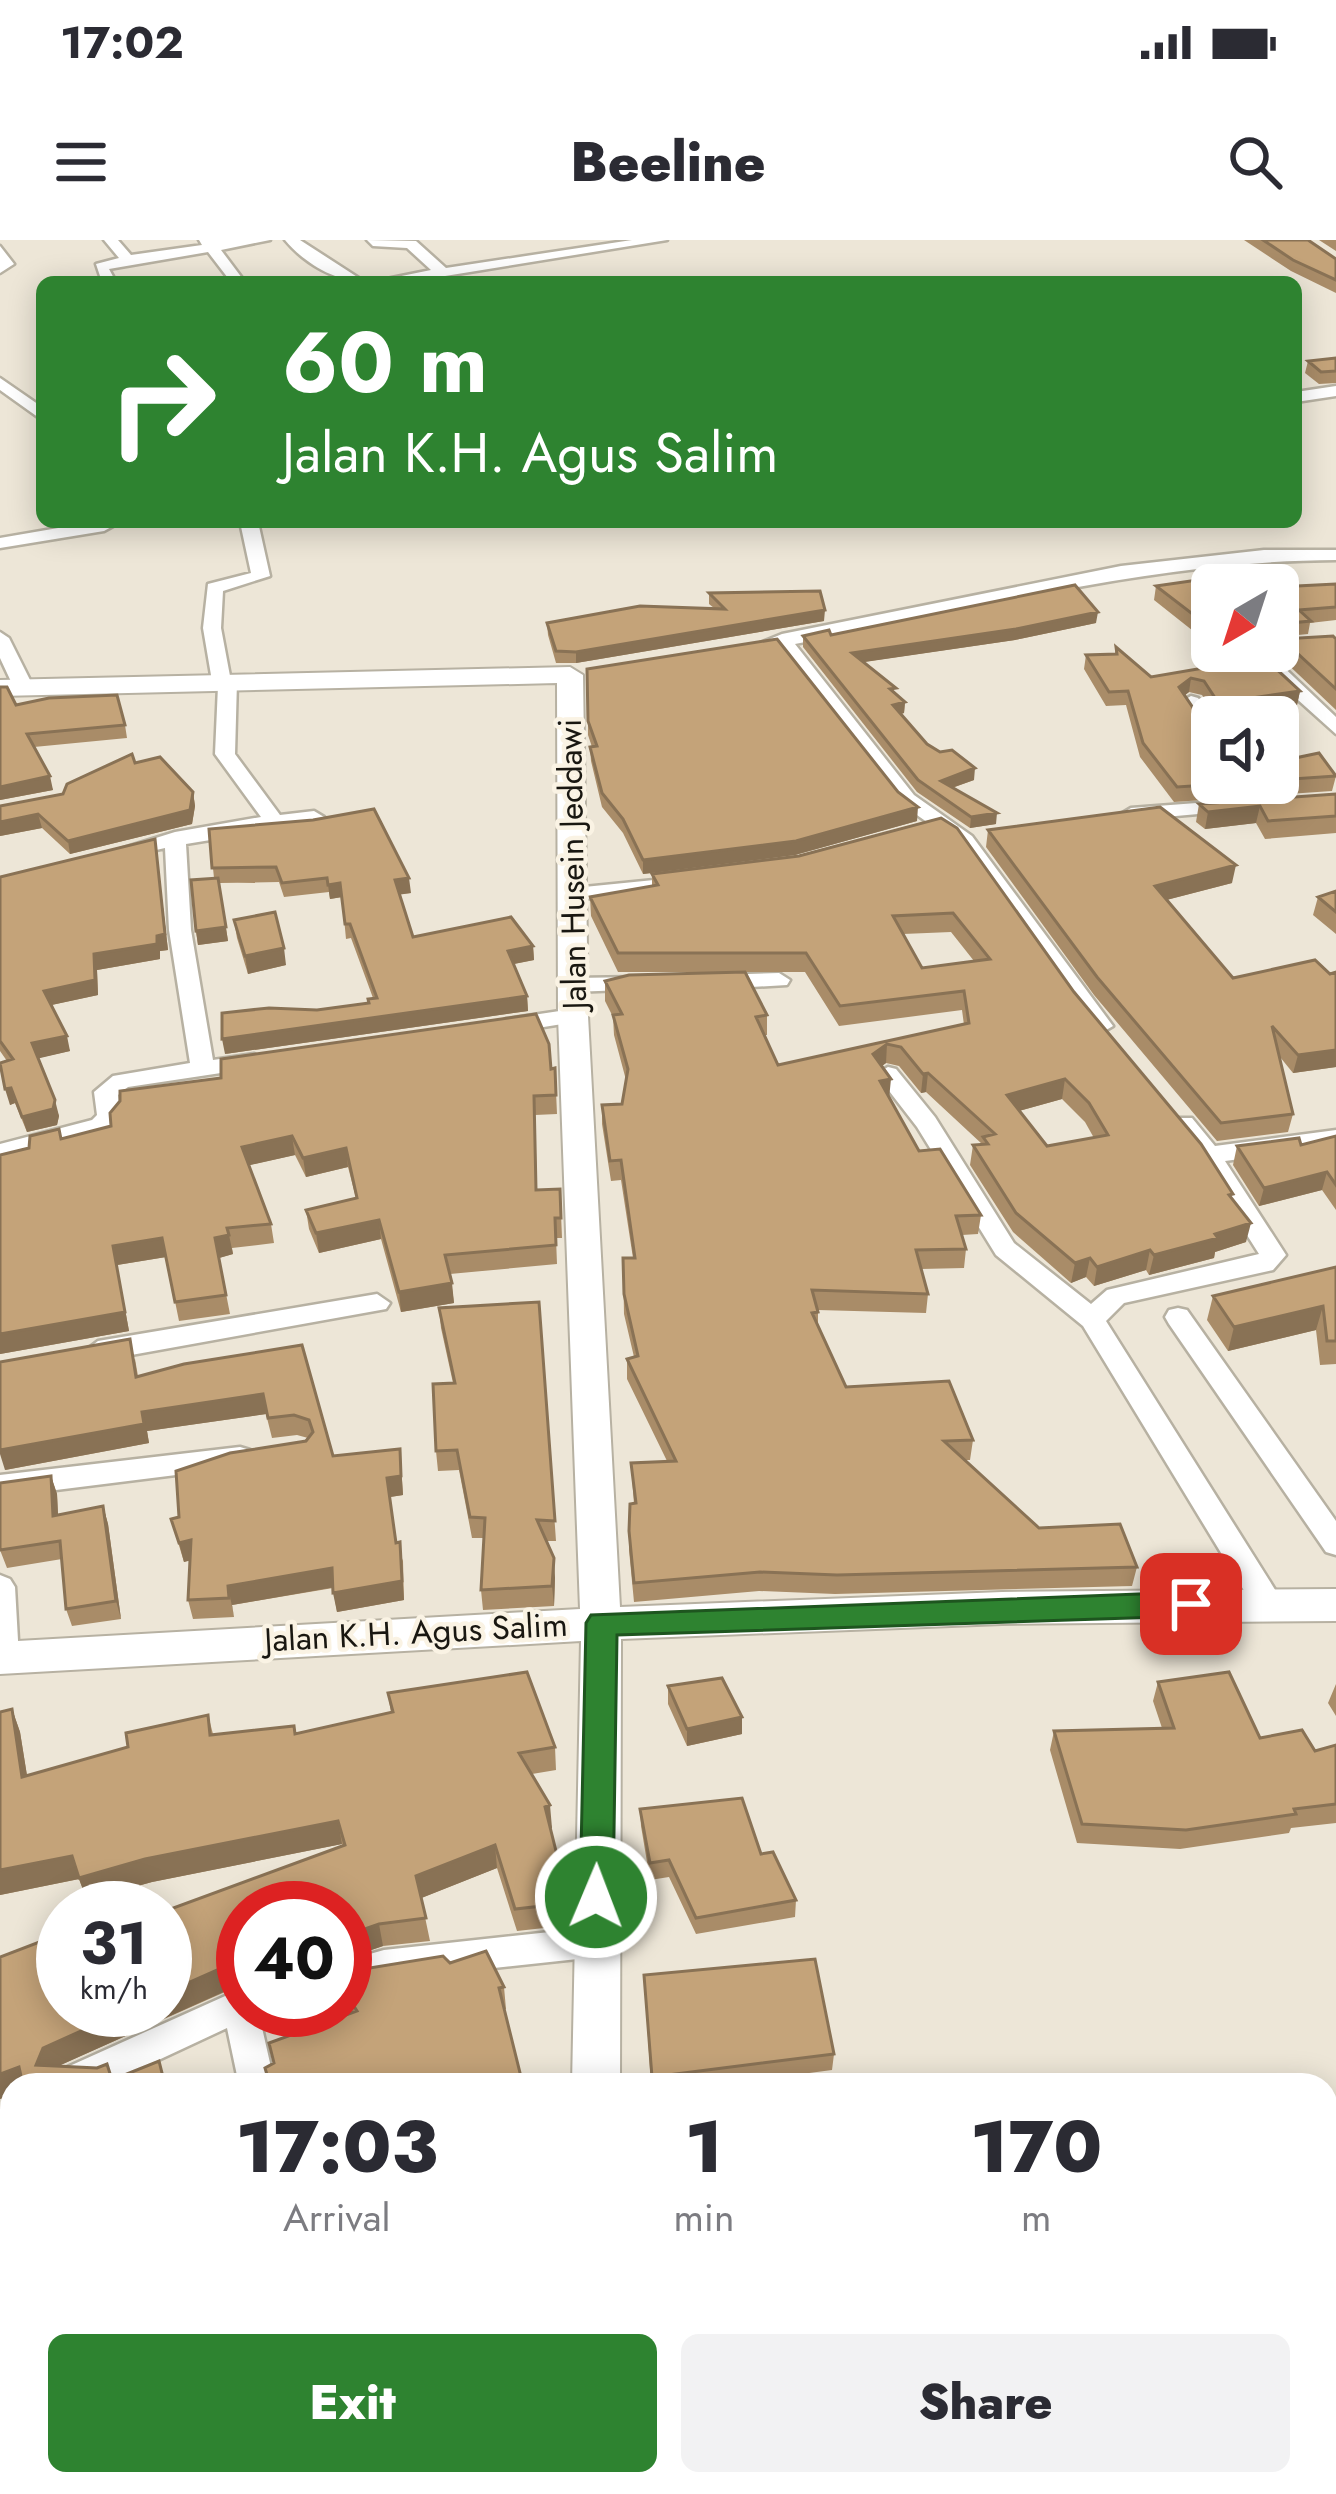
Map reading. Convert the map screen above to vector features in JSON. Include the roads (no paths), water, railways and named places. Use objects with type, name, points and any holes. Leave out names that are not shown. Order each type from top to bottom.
[{"type":"street","points":[[111,240],[128,260]]},
{"type":"street","points":[[106,276],[101,267],[128,260],[209,244],[263,240]]},
{"type":"street","points":[[292,240],[311,262],[332,266],[348,276]]},
{"type":"street","points":[[413,276],[660,240]]},
{"type":"street","points":[[373,242],[411,244],[441,271]]},
{"type":"street","points":[[209,244],[234,276]]},
{"type":"street","points":[[0,250],[7,264],[0,269]]},
{"type":"street","points":[[0,383],[36,410]]},
{"type":"street","points":[[1302,396],[1336,391]]},
{"type":"street","points":[[0,543],[92,528]]},
{"type":"street","points":[[249,528],[261,576],[214,589],[212,628],[224,681],[225,754],[275,822]]},
{"type":"street","points":[[1112,1038],[976,837],[932,828],[770,642],[1107,572],[1270,554],[1336,555]]},
{"type":"street","points":[[0,638],[12,688]]},
{"type":"street","points":[[1276,672],[1336,728]]},
{"type":"street","name":"Jalan Husein Jeddawi","points":[[12,688],[582,673],[573,1001],[602,1623],[596,2073]]},
{"type":"street","points":[[1114,816],[1264,806]]},
{"type":"street","points":[[109,855],[175,838],[314,817]]},
{"type":"street","points":[[175,838],[180,930],[203,1069]]},
{"type":"street","points":[[574,894],[696,880]]},
{"type":"street","points":[[699,983],[779,980]]},
{"type":"street","points":[[481,1029],[573,1001],[657,984]]},
{"type":"street","points":[[0,1152],[100,1126],[109,1117],[106,1092],[113,1085],[273,1059]]},
{"type":"street","points":[[888,1074],[926,1122],[1004,1249],[1091,1319],[1268,1604]]},
{"type":"street","points":[[1091,1319],[1116,1296],[1264,1264],[1273,1256],[1209,1155],[1167,1105]]},
{"type":"street","points":[[1209,1155],[1336,1138]]},
{"type":"street","points":[[71,1356],[377,1303]]},
{"type":"street","points":[[1178,1317],[1336,1544]]},
{"type":"street","points":[[0,1486],[275,1452]]},
{"type":"street","points":[[0,1587],[2,1658]]},
{"type":"street","name":"Jalan K.H. Agus Salim","points":[[2,1658],[196,1643],[602,1623],[1113,1604],[1336,1604]]},
{"type":"street","points":[[372,1968],[596,1942]]},
{"type":"street","points":[[93,2073],[216,2016]]},
{"type":"street","points":[[248,2037],[255,2073]]}]
